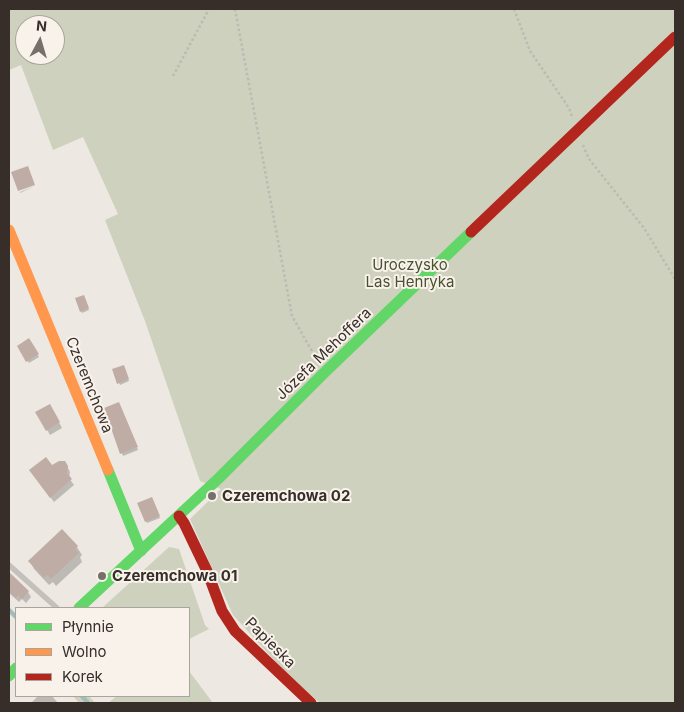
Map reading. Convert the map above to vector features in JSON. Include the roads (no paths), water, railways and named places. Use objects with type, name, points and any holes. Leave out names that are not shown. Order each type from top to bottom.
[{"type":"street","name":"Józefa Mehoffera","points":[[80,607],[179,516],[324,372],[675,37]]},
{"type":"street","name":"Czeremchowa","points":[[9,230],[141,551]]},
{"type":"street","name":"Papieska","points":[[179,516],[184,522],[207,571],[227,620],[235,631],[311,703]]},
{"type":"lane","points":[[9,565],[56,607]]},
{"type":"waterway","points":[[9,610],[15,616]]},
{"type":"waterway","points":[[83,697],[88,703]]},
{"type":"place","name":"Czeremchowa 02","points":[[212,496]]},
{"type":"place","name":"Czeremchowa 01","points":[[102,576]]},
{"type":"park label","name":"Uroczysko Las Henryka","points":[[410,274]]}]
